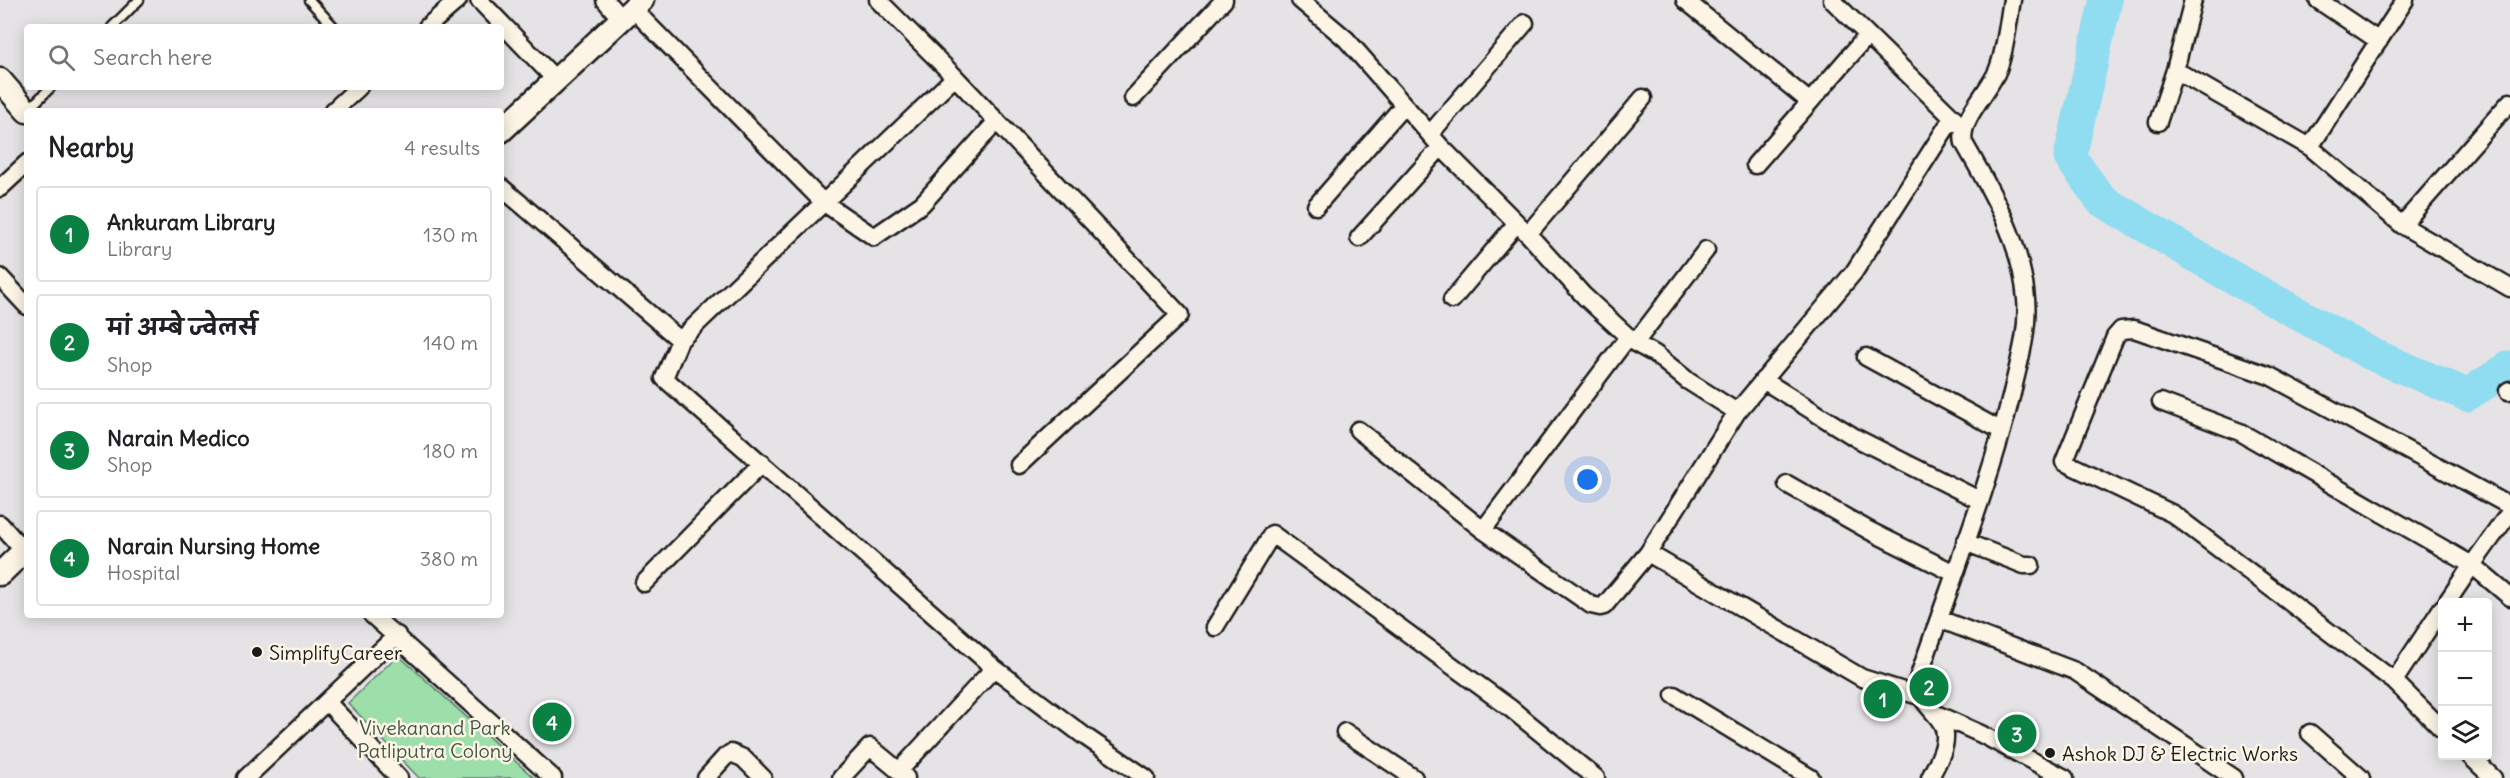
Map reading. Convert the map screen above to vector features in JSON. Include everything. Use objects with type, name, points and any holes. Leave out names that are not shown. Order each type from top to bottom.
[{"type":"street","points":[[479,0],[502,24]]},
{"type":"street","points":[[605,0],[632,9],[823,202],[874,237],[922,204],[996,121]]},
{"type":"street","points":[[878,0],[955,76],[1180,315],[1019,465]]},
{"type":"street","points":[[1133,98],[1224,0]]},
{"type":"street","points":[[1300,0],[1346,39],[1435,140],[1584,296],[1632,340],[1655,354],[1688,381],[1737,412]]},
{"type":"street","points":[[1685,0],[1810,102]]},
{"type":"street","points":[[1832,0],[1958,123],[1964,143],[1994,197],[2015,243],[2026,298],[2026,332],[2002,431],[1918,679],[1919,696]]},
{"type":"street","points":[[1358,430],[1483,530],[1596,607],[1604,606],[1648,553],[1737,412],[1854,272],[1998,68],[2012,0]]},
{"type":"street","points":[[2158,122],[2175,70],[2193,0]]},
{"type":"street","points":[[2318,0],[2379,41]]},
{"type":"street","points":[[2310,147],[2405,0]]},
{"type":"street","points":[[430,24],[453,2]]},
{"type":"street","points":[[504,128],[632,9]]},
{"type":"street","points":[[1359,238],[1525,23]]},
{"type":"street","points":[[504,26],[556,80]]},
{"type":"street","points":[[1755,165],[1868,35]]},
{"type":"street","points":[[2175,70],[2310,147],[2402,225],[2509,286]]},
{"type":"street","points":[[955,76],[680,339],[664,378],[994,668],[1083,735],[1146,778]]},
{"type":"street","points":[[0,80],[24,108]]},
{"type":"street","points":[[336,108],[356,90]]},
{"type":"street","points":[[1452,300],[1522,229],[1643,98]]},
{"type":"street","points":[[2402,225],[2510,102]]},
{"type":"street","points":[[1316,206],[1404,105]]},
{"type":"street","points":[[0,188],[24,166]]},
{"type":"street","points":[[504,190],[680,339]]},
{"type":"street","points":[[1483,530],[1632,340],[1706,250]]},
{"type":"street","points":[[0,278],[24,303]]},
{"type":"street","points":[[2438,725],[2394,681],[2173,514],[2064,462],[2115,337],[2121,330],[2134,329],[2270,376],[2510,506]]},
{"type":"street","points":[[1866,357],[2002,431]]},
{"type":"street","points":[[1763,380],[1856,438],[1979,500]]},
{"type":"street","points":[[2161,402],[2240,432],[2472,565],[2510,597]]},
{"type":"street","points":[[644,583],[762,463]]},
{"type":"street","points":[[1787,484],[1870,531],[1954,573]]},
{"type":"street","points":[[2449,598],[2510,512]]},
{"type":"street","points":[[0,525],[24,547]]},
{"type":"street","points":[[1215,627],[1272,534],[1510,708],[1596,778]]},
{"type":"street","points":[[1965,542],[2024,565],[2031,565]]},
{"type":"street","points":[[0,574],[24,551]]},
{"type":"street","points":[[1648,553],[1862,678],[1919,696],[1945,731],[1945,741],[1930,778]]},
{"type":"street","points":[[2394,681],[2438,614]]},
{"type":"street","points":[[376,618],[553,778]]},
{"type":"street","points":[[1939,619],[2075,671],[2225,775]]},
{"type":"street","points":[[246,778],[397,635]]},
{"type":"street","points":[[840,778],[870,747],[902,775],[994,668]]},
{"type":"street","points":[[1674,695],[1811,778]]},
{"type":"street","points":[[327,702],[399,778]]},
{"type":"street","points":[[1933,712],[2065,778]]},
{"type":"street","points":[[1345,732],[1414,778]]},
{"type":"street","points":[[2310,733],[2361,778]]},
{"type":"street","points":[[706,778],[731,753],[743,758],[763,778]]},
{"type":"street","points":[[2473,760],[2493,778]]},
{"type":"lane","points":[[115,24],[139,0]]},
{"type":"lane","points":[[309,0],[331,24]]},
{"type":"lane","points":[[30,108],[48,90]]},
{"type":"green space","name":"Vivekanand Park Patliputra Colony","points":[[398,655],[534,778],[419,778],[348,703]]},
{"type":"waterway","points":[[2106,0],[2070,157],[2101,200],[2221,271],[2369,353],[2467,395],[2510,367]]},
{"type":"place","name":"SimplifyCareer","points":[[257,652]]},
{"type":"place","name":"मां अम्बे ज्वेलर्स","points":[[1929,687]]},
{"type":"place","name":"Ankuram Library","points":[[1883,699]]},
{"type":"place","name":"Narain Nursing Home","points":[[552,722]]},
{"type":"place","name":"Narain Medico","points":[[2017,734]]},
{"type":"place","name":"Ashok DJ & Electric Works","points":[[2050,753]]}]
